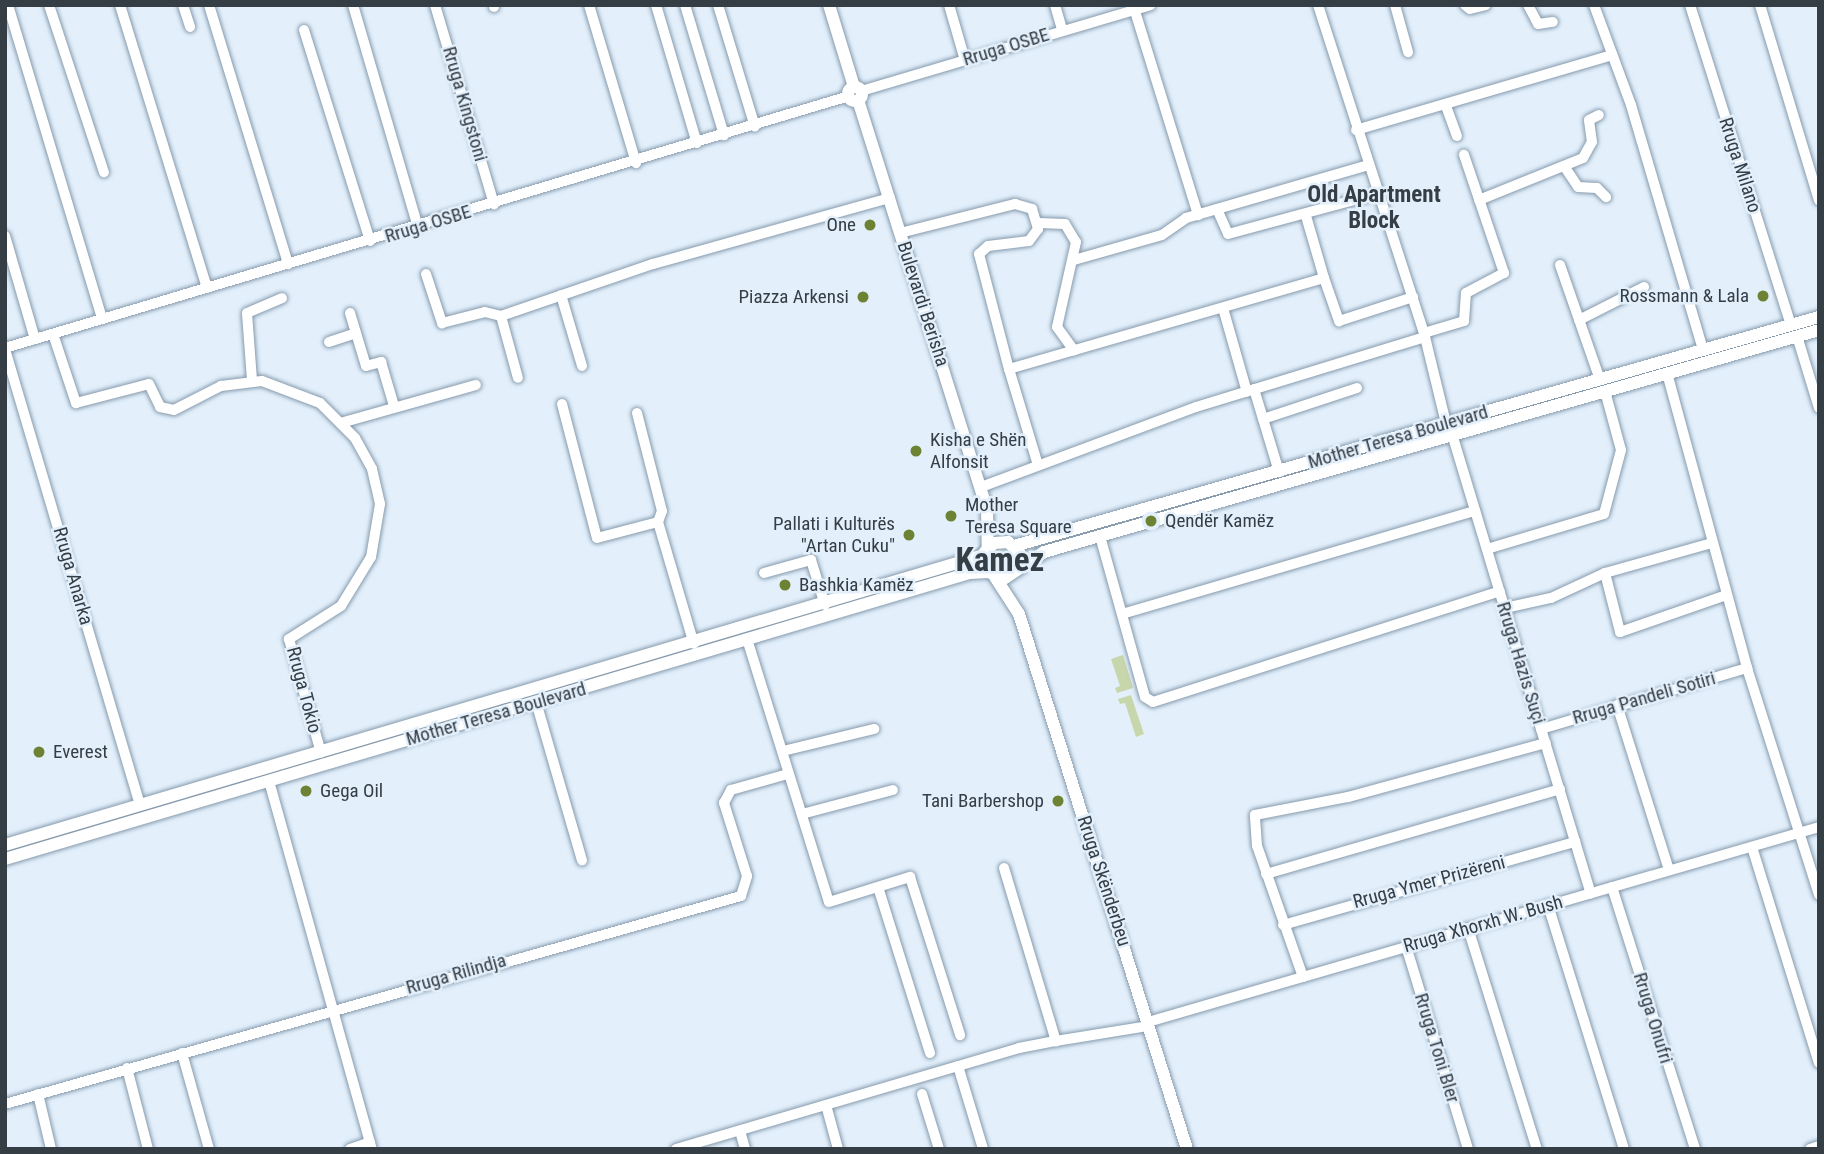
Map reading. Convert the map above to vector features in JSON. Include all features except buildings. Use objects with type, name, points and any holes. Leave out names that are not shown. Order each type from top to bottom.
[{"type":"main road","name":"Bulevardi Berisha","points":[[829,5],[981,487],[987,508],[986,551]]},
{"type":"main road","name":"Mother Teresa Boulevard","points":[[1603,386],[1667,373],[1794,330],[1819,317]]},
{"type":"main road","name":"Mother Teresa Boulevard","points":[[5,859],[536,702],[746,634],[986,551],[1449,429],[1603,386],[1703,351],[1794,330],[1819,330]]},
{"type":"main road","name":"Mother Teresa Boulevard","points":[[5,845],[694,644],[746,634],[970,573],[1005,578],[1044,552],[1449,429]]},
{"type":"main road","name":"Bulevardi Berisha","points":[[987,508],[1011,544],[1018,569]]},
{"type":"main road","points":[[986,551],[991,575]]},
{"type":"main road","name":"Rruga Skënderbeu","points":[[1018,569],[1019,614],[1187,1149]]},
{"type":"main road","name":"Rruga Skënderbeu","points":[[991,575],[1019,614]]},
{"type":"street","points":[[8,5],[102,319]]},
{"type":"street","points":[[50,5],[104,172]]},
{"type":"street","points":[[120,5],[207,288]]},
{"type":"street","points":[[183,5],[190,27]]},
{"type":"street","points":[[209,5],[288,264]]},
{"type":"street","points":[[353,5],[418,226]]},
{"type":"street","name":"Rruga Kingstoni","points":[[435,5],[494,204]]},
{"type":"street","points":[[589,5],[636,163]]},
{"type":"street","points":[[656,5],[697,143]]},
{"type":"street","points":[[685,5],[724,135]]},
{"type":"street","points":[[718,5],[755,127]]},
{"type":"street","points":[[948,5],[965,60]]},
{"type":"street","points":[[1055,5],[1062,30]]},
{"type":"street","name":"Rruga OSBE","points":[[5,348],[636,163],[1062,30],[1151,5]]},
{"type":"street","name":"Rruga Hazis Suçi","points":[[1318,5],[1356,130],[1380,193],[1413,297],[1449,429],[1591,893]]},
{"type":"street","points":[[1395,5],[1408,52]]},
{"type":"street","points":[[1465,5],[1470,9],[1486,5]]},
{"type":"street","points":[[1528,5],[1538,24],[1553,22]]},
{"type":"street","points":[[1594,5],[1612,55],[1703,351]]},
{"type":"street","name":"Rruga Milano","points":[[1690,5],[1819,408]]},
{"type":"street","points":[[1760,5],[1819,200]]},
{"type":"street","points":[[1134,8],[1198,215]]},
{"type":"street","points":[[304,30],[370,241]]},
{"type":"street","points":[[1356,130],[1446,106],[1612,55]]},
{"type":"street","points":[[1446,106],[1457,136]]},
{"type":"street","points":[[1479,200],[1564,166],[1588,153],[1592,142],[1588,125],[1599,115]]},
{"type":"street","points":[[981,487],[1251,390],[1464,321],[1466,293],[1504,273],[1464,155]]},
{"type":"street","points":[[1074,260],[1162,235],[1198,215],[1368,165]]},
{"type":"street","points":[[1564,166],[1578,187],[1597,188],[1606,197]]},
{"type":"street","points":[[1217,209],[1228,234],[1306,216],[1380,193]]},
{"type":"street","points":[[426,274],[445,325],[485,313],[501,316],[561,295],[890,198]]},
{"type":"street","points":[[900,233],[1015,204],[1027,205],[1037,218],[1069,227],[1076,242],[1074,260],[1057,327],[1074,350]]},
{"type":"street","points":[[1306,216],[1339,321],[1413,297]]},
{"type":"street","points":[[1037,218],[1029,241],[988,246],[979,254],[1038,465]]},
{"type":"street","points":[[5,236],[35,339]]},
{"type":"street","points":[[1487,550],[1604,514],[1621,450],[1603,386],[1560,265]]},
{"type":"street","points":[[1009,369],[1324,278]]},
{"type":"street","points":[[1579,320],[1644,287]]},
{"type":"street","points":[[561,295],[582,366]]},
{"type":"street","points":[[252,380],[247,313],[282,298]]},
{"type":"street","points":[[1223,308],[1279,472]]},
{"type":"street","points":[[349,313],[366,366],[381,362],[394,406]]},
{"type":"street","points":[[501,316],[518,378]]},
{"type":"street","points":[[329,341],[356,333]]},
{"type":"street","name":"Rruga Tokio","points":[[53,334],[76,403],[149,384],[160,407],[174,410],[221,386],[252,380],[305,396],[344,422],[372,468],[380,523],[365,573],[341,606],[289,639],[321,752]]},
{"type":"street","name":"Rruga Anarka","points":[[5,348],[140,805]]},
{"type":"street","points":[[1667,373],[1747,668],[1819,895]]},
{"type":"street","points":[[344,422],[476,385]]},
{"type":"street","points":[[1262,419],[1357,388]]},
{"type":"street","points":[[562,404],[597,538],[658,522]]},
{"type":"street","points":[[637,413],[662,511],[658,522],[694,644]]},
{"type":"street","points":[[1122,614],[1475,511]]},
{"type":"street","points":[[1100,536],[1145,697],[1153,702],[1500,591]]},
{"type":"street","points":[[1505,608],[1551,598],[1605,573],[1712,543]]},
{"type":"street","points":[[764,573],[811,559],[825,606]]},
{"type":"street","points":[[1605,573],[1620,632],[1726,594]]},
{"type":"street","points":[[746,634],[829,902],[907,877],[912,880],[960,1035]]},
{"type":"street","name":"Rruga Pandeli Sotiri","points":[[1541,729],[1747,668]]},
{"type":"street","points":[[536,702],[582,860]]},
{"type":"street","points":[[1617,705],[1669,870]]},
{"type":"street","points":[[783,751],[874,729]]},
{"type":"street","points":[[1303,977],[1266,874],[1252,825],[1255,815],[1348,797],[1546,743]]},
{"type":"street","name":"Rruga Rilindja","points":[[5,1104],[333,1009],[741,896],[747,876],[724,803],[731,790],[788,774]]},
{"type":"street","points":[[269,781],[371,1145],[350,1149]]},
{"type":"street","points":[[1266,874],[1560,789]]},
{"type":"street","points":[[802,814],[893,790]]},
{"type":"street","name":"Rruga Xhorxh W. Bush","points":[[676,1149],[958,1066],[1056,1041],[1149,1024],[1406,946],[1819,827]]},
{"type":"street","name":"Rruga Ymer Prizëreni","points":[[1283,925],[1575,842]]},
{"type":"street","points":[[1752,847],[1819,1063]]},
{"type":"street","points":[[1004,868],[1056,1041]]},
{"type":"street","points":[[878,887],[930,1053]]},
{"type":"street","name":"Rruga Onufri","points":[[1612,887],[1695,1149]]},
{"type":"street","points":[[1548,905],[1624,1149]]},
{"type":"street","points":[[1468,929],[1536,1149]]},
{"type":"street","name":"Rruga Toni Bler","points":[[1406,946],[1468,1149]]},
{"type":"street","points":[[181,1053],[209,1149]]},
{"type":"street","points":[[958,1066],[983,1149]]},
{"type":"street","points":[[127,1068],[148,1149]]},
{"type":"street","points":[[38,1094],[51,1149]]},
{"type":"street","points":[[922,1094],[939,1149]]},
{"type":"street","points":[[826,1105],[838,1149]]},
{"type":"street","points":[[740,1131],[745,1149]]},
{"type":"street","points":[[1811,1149],[1819,1146]]},
{"type":"green space","points":[[1000,550],[1007,553],[1010,560],[1007,567],[1000,570],[993,567],[990,560],[993,553]]},
{"type":"green space","points":[[1123,655],[1133,688],[1117,693],[1115,688],[1120,686],[1111,659]]},
{"type":"green space","points":[[1131,695],[1144,734],[1136,737],[1125,703],[1120,704],[1118,699]]},
{"type":"place","name":"One","points":[[870,225]]},
{"type":"place","name":"Rossmann & Lala","points":[[1763,296]]},
{"type":"place","name":"Piazza Arkensi","points":[[863,297]]},
{"type":"place","name":"Kisha e Shën Alfonsit","points":[[916,451]]},
{"type":"place","name":"Mother Teresa Square","points":[[951,516]]},
{"type":"place","name":"Qendër Kamëz","points":[[1151,521]]},
{"type":"place","name":"Pallati i Kulturës \"Artan Cuku\"","points":[[909,535]]},
{"type":"place","name":"Bashkia Kamëz","points":[[785,585]]},
{"type":"place","name":"Everest","points":[[39,752]]},
{"type":"place","name":"Gega Oil","points":[[306,791]]},
{"type":"place","name":"Tani Barbershop","points":[[1058,801]]},
{"type":"district","name":"Old Apartment Block","points":[[1374,208]]},
{"type":"district","name":"Kamez","points":[[1000,560]]}]
